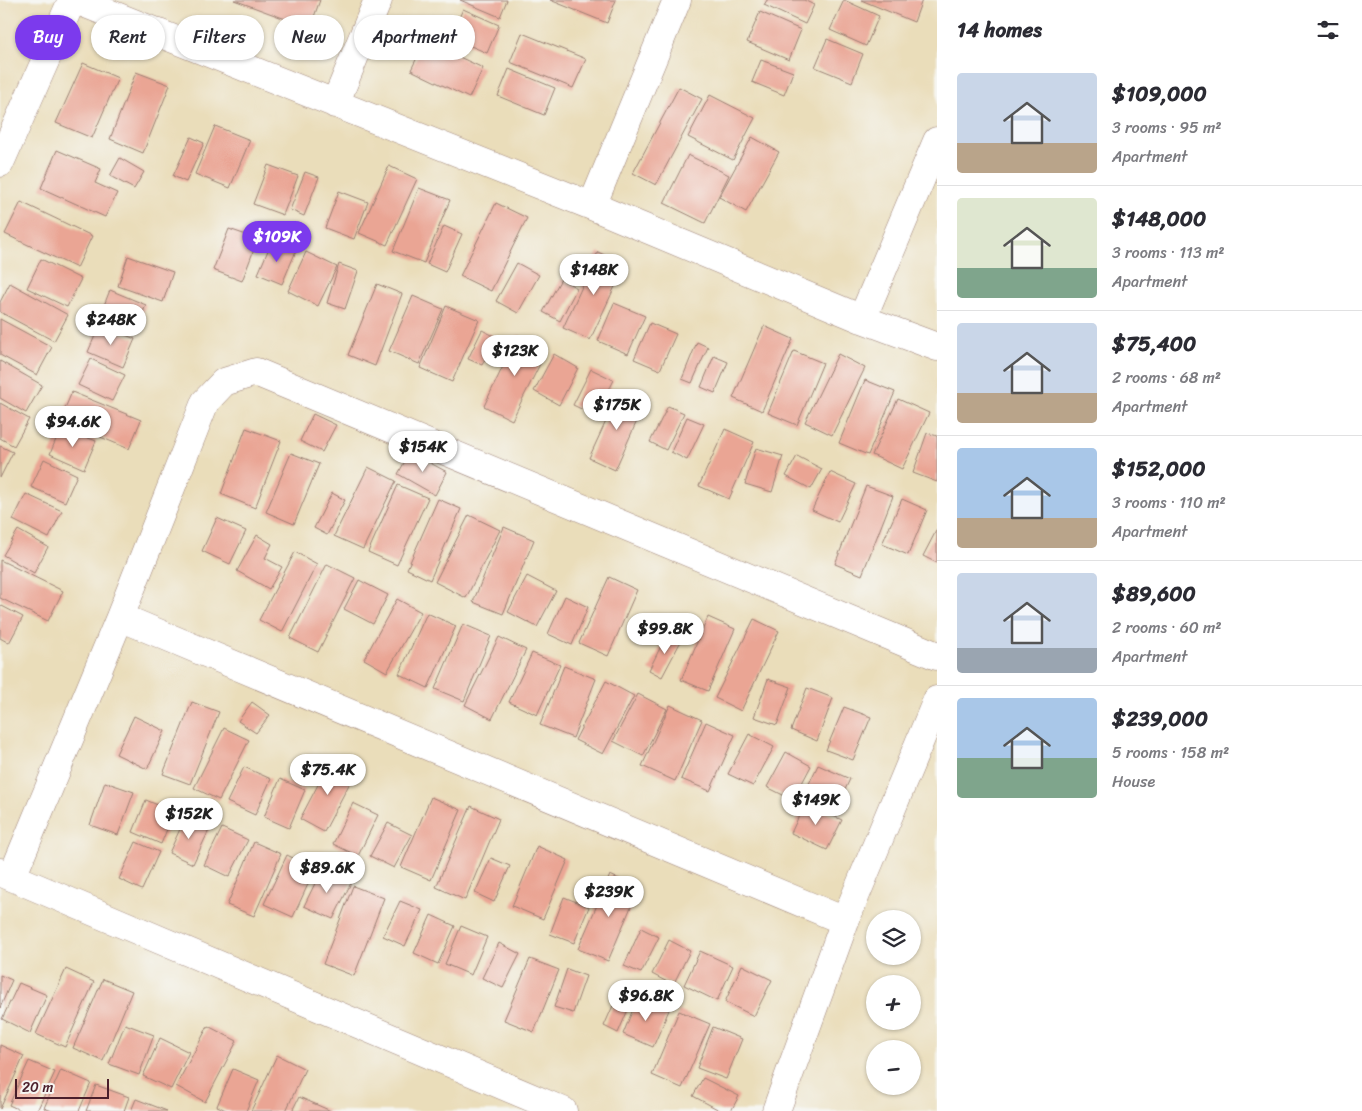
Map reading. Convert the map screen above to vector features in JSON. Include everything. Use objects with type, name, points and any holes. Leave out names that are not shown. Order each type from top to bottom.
[{"type":"street","points":[[0,163],[72,0]]},
{"type":"street","points":[[76,0],[592,206],[862,318],[937,347]]},
{"type":"street","points":[[334,104],[378,0]]},
{"type":"street","points":[[592,206],[677,0]]},
{"type":"street","points":[[862,318],[937,141]]},
{"type":"street","points":[[563,1111],[6,874],[120,617],[205,402],[224,382],[256,372],[937,656]]},
{"type":"street","points":[[120,617],[845,921]]},
{"type":"street","points":[[776,1111],[845,921],[937,700]]},
{"type":"building","points":[[234,0],[320,0],[315,15],[275,15]]},
{"type":"building","points":[[460,0],[507,0],[500,17]]},
{"type":"building","points":[[550,0],[616,0],[607,23]]},
{"type":"building","points":[[767,0],[804,0],[814,5],[805,24],[764,5]]},
{"type":"building","points":[[844,0],[879,16],[866,46],[830,30]]},
{"type":"building","points":[[861,0],[922,0],[914,22]]},
{"type":"building","points":[[463,9],[499,25],[487,53],[475,48],[475,15],[460,15]]},
{"type":"building","points":[[760,12],[801,30],[789,60],[747,42]]},
{"type":"building","points":[[522,33],[586,59],[573,88],[510,62]]},
{"type":"building","points":[[827,39],[863,54],[852,82],[815,67]]},
{"type":"building","points":[[416,60],[466,60],[483,68],[469,98],[411,70]]},
{"type":"building","points":[[761,60],[793,72],[784,95],[752,82]]},
{"type":"building","points":[[83,63],[118,78],[92,138],[56,123]]},
{"type":"building","points":[[509,69],[555,88],[544,115],[498,96]]},
{"type":"building","points":[[136,72],[170,85],[143,153],[110,139]]},
{"type":"building","points":[[679,87],[702,99],[656,185],[633,173]]},
{"type":"building","points":[[710,95],[755,118],[733,160],[688,137]]},
{"type":"building","points":[[215,126],[250,140],[230,188],[195,174]]},
{"type":"building","points":[[191,137],[204,143],[186,182],[173,176]]},
{"type":"building","points":[[752,137],[779,152],[746,212],[719,197]]},
{"type":"building","points":[[57,150],[101,169],[95,183],[117,193],[105,217],[41,188]]},
{"type":"building","points":[[688,155],[729,175],[705,223],[664,203]]},
{"type":"building","points":[[120,158],[144,172],[134,189],[110,176]]},
{"type":"building","points":[[268,165],[298,176],[283,215],[253,204]]},
{"type":"building","points":[[389,166],[417,179],[387,245],[359,233]]},
{"type":"building","points":[[305,172],[319,177],[304,216],[290,210]]},
{"type":"building","points":[[419,188],[450,200],[424,263],[393,251]]},
{"type":"building","points":[[339,191],[368,202],[354,239],[325,228]]},
{"type":"building","points":[[21,202],[92,236],[77,268],[5,234]]},
{"type":"building","points":[[496,203],[527,218],[491,291],[460,276]]},
{"type":"building","points":[[444,226],[462,234],[445,272],[427,264]]},
{"type":"building","points":[[229,229],[258,239],[242,281],[213,270]]},
{"type":"building","points":[[272,241],[296,251],[282,284],[258,274]]},
{"type":"building","points":[[306,252],[337,267],[318,306],[288,291]]},
{"type":"building","points":[[598,252],[625,265],[590,340],[563,328]]},
{"type":"building","points":[[128,256],[173,272],[163,302],[118,286]]},
{"type":"building","points":[[41,259],[81,279],[67,307],[27,288]]},
{"type":"building","points":[[517,263],[539,275],[518,313],[496,301]]},
{"type":"building","points":[[339,264],[358,271],[345,309],[327,303]]},
{"type":"building","points":[[561,279],[577,288],[560,321],[543,312]]},
{"type":"building","points":[[10,283],[68,315],[54,341],[0,312],[0,302]]},
{"type":"building","points":[[377,284],[402,294],[375,366],[348,355]]},
{"type":"building","points":[[110,290],[146,305],[134,333],[99,318]]},
{"type":"building","points":[[413,296],[443,309],[419,364],[389,351]]},
{"type":"building","points":[[614,303],[645,316],[628,354],[598,341]]},
{"type":"building","points":[[446,306],[479,320],[452,382],[420,368]]},
{"type":"building","points":[[0,319],[52,347],[37,375],[0,355]]},
{"type":"building","points":[[650,323],[676,334],[660,370],[634,359]]},
{"type":"building","points":[[100,324],[135,339],[123,367],[88,352]]},
{"type":"building","points":[[764,326],[793,339],[762,411],[733,398]]},
{"type":"building","points":[[482,330],[496,337],[482,365],[468,359]]},
{"type":"building","points":[[518,335],[547,350],[512,420],[484,406]]},
{"type":"building","points":[[697,342],[708,347],[692,383],[682,379]]},
{"type":"building","points":[[794,351],[823,363],[797,425],[768,413]]},
{"type":"building","points":[[554,354],[578,368],[559,405],[534,391]]},
{"type":"building","points":[[838,354],[865,368],[832,435],[805,422]]},
{"type":"building","points":[[714,356],[728,362],[715,393],[701,387]]},
{"type":"building","points":[[91,359],[125,375],[112,401],[78,385]]},
{"type":"building","points":[[0,361],[42,385],[26,413],[0,398]]},
{"type":"building","points":[[591,369],[614,380],[596,416],[573,405]]},
{"type":"building","points":[[865,380],[895,392],[868,455],[839,443]]},
{"type":"building","points":[[620,391],[645,403],[615,470],[589,458]]},
{"type":"building","points":[[72,392],[141,420],[129,449],[60,420]]},
{"type":"building","points":[[898,399],[929,413],[902,469],[872,455]]},
{"type":"building","points":[[0,403],[29,419],[14,446],[0,438]]},
{"type":"building","points":[[668,406],[684,413],[666,450],[650,442]]},
{"type":"building","points":[[313,414],[336,425],[322,452],[300,441]]},
{"type":"building","points":[[687,417],[704,424],[687,460],[671,452]]},
{"type":"building","points":[[61,427],[96,441],[84,469],[50,454]]},
{"type":"building","points":[[246,428],[281,441],[255,508],[221,494]]},
{"type":"building","points":[[725,429],[754,442],[729,499],[699,486]]},
{"type":"building","points":[[927,433],[937,436],[937,482],[913,473]]},
{"type":"building","points":[[0,446],[13,452],[0,478]]},
{"type":"building","points":[[756,448],[783,456],[772,492],[745,484]]},
{"type":"building","points":[[410,452],[447,472],[435,495],[398,474]]},
{"type":"building","points":[[291,453],[319,464],[294,524],[266,512]]},
{"type":"building","points":[[797,456],[822,469],[811,489],[786,476]]},
{"type":"building","points":[[44,459],[77,475],[65,502],[31,487]]},
{"type":"building","points":[[368,467],[396,481],[363,549],[334,536]]},
{"type":"building","points":[[830,472],[856,484],[838,522],[812,510]]},
{"type":"building","points":[[398,485],[428,498],[397,565],[368,552]]},
{"type":"building","points":[[866,486],[893,496],[862,575],[835,564]]},
{"type":"building","points":[[332,493],[345,500],[327,535],[314,528]]},
{"type":"building","points":[[26,494],[62,511],[49,538],[13,520]]},
{"type":"building","points":[[438,499],[461,509],[430,580],[407,569]]},
{"type":"building","points":[[902,499],[927,510],[908,555],[882,544]]},
{"type":"building","points":[[469,515],[500,530],[466,598],[435,582]]},
{"type":"building","points":[[217,518],[246,531],[230,564],[202,551]]},
{"type":"building","points":[[504,527],[534,540],[503,614],[473,602]]},
{"type":"building","points":[[937,529],[937,563],[923,556]]},
{"type":"building","points":[[18,530],[48,547],[34,573],[3,555]]},
{"type":"building","points":[[257,535],[272,544],[265,558],[282,567],[269,589],[237,571]]},
{"type":"building","points":[[295,552],[317,564],[282,632],[259,620]]},
{"type":"building","points":[[0,560],[63,591],[48,621],[0,598]]},
{"type":"building","points":[[327,564],[355,578],[318,652],[290,638]]},
{"type":"building","points":[[527,576],[556,591],[537,627],[508,612]]},
{"type":"building","points":[[609,577],[637,590],[608,656],[579,643]]},
{"type":"building","points":[[359,580],[388,595],[373,624],[344,609]]},
{"type":"building","points":[[565,596],[588,607],[572,645],[548,634]]},
{"type":"building","points":[[397,599],[421,612],[387,672],[364,659]]},
{"type":"building","points":[[0,605],[23,617],[9,643],[0,638]]},
{"type":"building","points":[[427,613],[456,626],[428,688],[399,674]]},
{"type":"building","points":[[708,617],[735,629],[708,691],[681,680]]},
{"type":"building","points":[[754,619],[779,631],[741,711],[715,698]]},
{"type":"building","points":[[463,624],[491,636],[464,701],[435,689]]},
{"type":"building","points":[[667,634],[681,641],[662,677],[649,670]]},
{"type":"building","points":[[499,637],[526,650],[492,719],[465,705]]},
{"type":"building","points":[[532,653],[560,665],[537,715],[509,702]]},
{"type":"building","points":[[564,666],[596,679],[573,738],[540,725]]},
{"type":"building","points":[[768,679],[791,687],[777,725],[754,717]]},
{"type":"building","points":[[606,681],[634,696],[603,754],[575,740]]},
{"type":"building","points":[[807,688],[833,698],[817,741],[791,730]]},
{"type":"building","points":[[638,694],[667,709],[643,756],[613,741]]},
{"type":"building","points":[[192,702],[219,712],[190,784],[163,774]]},
{"type":"building","points":[[252,702],[270,715],[256,733],[238,721]]},
{"type":"building","points":[[670,705],[702,720],[675,781],[642,766]]},
{"type":"building","points":[[844,707],[871,717],[853,760],[826,750]]},
{"type":"building","points":[[134,716],[165,731],[147,769],[116,754]]},
{"type":"building","points":[[706,722],[735,735],[710,791],[681,779]]},
{"type":"building","points":[[224,728],[249,740],[219,800],[194,788]]},
{"type":"building","points":[[749,734],[774,747],[753,786],[728,774]]},
{"type":"building","points":[[786,752],[811,766],[793,800],[767,787]]},
{"type":"building","points":[[331,760],[355,773],[324,832],[300,819]]},
{"type":"building","points":[[818,765],[850,779],[836,809],[804,794]]},
{"type":"building","points":[[244,767],[271,779],[255,815],[227,802]]},
{"type":"building","points":[[280,779],[305,790],[289,828],[264,817]]},
{"type":"building","points":[[105,782],[134,792],[118,835],[90,825]]},
{"type":"building","points":[[431,797],[461,810],[431,880],[401,867]]},
{"type":"building","points":[[146,800],[174,812],[161,844],[133,832]]},
{"type":"building","points":[[353,803],[378,815],[358,856],[333,844]]},
{"type":"building","points":[[805,803],[842,820],[827,850],[791,833]]},
{"type":"building","points":[[471,806],[499,819],[465,900],[436,887]]},
{"type":"building","points":[[186,816],[210,828],[193,864],[169,853]]},
{"type":"building","points":[[388,823],[412,835],[394,868],[370,856]]},
{"type":"building","points":[[222,828],[248,840],[229,877],[204,865]]},
{"type":"building","points":[[136,842],[159,852],[142,890],[119,879]]},
{"type":"building","points":[[254,842],[281,854],[254,916],[227,905]]},
{"type":"building","points":[[537,846],[568,860],[543,919],[512,906]]},
{"type":"building","points":[[287,855],[315,869],[293,917],[264,904]]},
{"type":"building","points":[[491,858],[510,866],[494,902],[475,893]]},
{"type":"building","points":[[322,869],[351,883],[333,919],[304,906]]},
{"type":"building","points":[[610,875],[639,888],[608,961],[578,949]]},
{"type":"building","points":[[353,886],[384,898],[354,976],[323,964]]},
{"type":"building","points":[[564,897],[589,907],[574,943],[550,934]]},
{"type":"building","points":[[400,901],[422,910],[405,946],[383,936]]},
{"type":"building","points":[[431,915],[455,926],[438,964],[414,953]]},
{"type":"building","points":[[461,926],[487,937],[471,975],[445,964]]},
{"type":"building","points":[[641,928],[659,937],[641,973],[624,966]]},
{"type":"building","points":[[669,940],[690,951],[673,985],[652,974]]},
{"type":"building","points":[[499,943],[520,954],[503,988],[482,978]]},
{"type":"building","points":[[700,951],[733,966],[717,1001],[684,985]]},
{"type":"building","points":[[530,959],[559,970],[534,1032],[504,1020]]},
{"type":"building","points":[[742,965],[772,980],[754,1016],[725,1002]]},
{"type":"building","points":[[66,969],[94,982],[65,1047],[36,1034]]},
{"type":"building","points":[[567,969],[586,976],[573,1013],[554,1007]]},
{"type":"building","points":[[0,975],[12,980],[0,1008]]},
{"type":"building","points":[[103,979],[132,991],[103,1061],[73,1048]]},
{"type":"building","points":[[19,983],[47,995],[30,1033],[2,1019]]},
{"type":"building","points":[[619,992],[633,998],[618,1033],[604,1026]]},
{"type":"building","points":[[638,997],[669,1010],[653,1047],[623,1034]]},
{"type":"building","points":[[679,1011],[710,1024],[682,1088],[652,1075]]},
{"type":"building","points":[[125,1024],[154,1035],[139,1075],[109,1064]]},
{"type":"building","points":[[208,1026],[237,1041],[205,1102],[176,1086]]},
{"type":"building","points":[[713,1027],[742,1039],[726,1079],[697,1068]]},
{"type":"building","points":[[160,1038],[189,1052],[171,1089],[143,1076]]},
{"type":"building","points":[[0,1045],[24,1056],[0,1109]]},
{"type":"building","points":[[277,1055],[305,1069],[286,1111],[251,1111]]},
{"type":"building","points":[[29,1061],[55,1072],[37,1111],[22,1111],[9,1105]]},
{"type":"building","points":[[233,1069],[259,1080],[246,1111],[228,1111],[217,1106]]},
{"type":"building","points":[[61,1070],[91,1083],[79,1111],[52,1111],[44,1108]]},
{"type":"building","points":[[703,1078],[739,1096],[731,1111],[721,1111],[693,1096]]},
{"type":"building","points":[[96,1085],[129,1097],[124,1111],[86,1111]]},
{"type":"building","points":[[299,1097],[331,1111],[292,1111]]},
{"type":"building","points":[[136,1099],[167,1111],[131,1111]]}]
